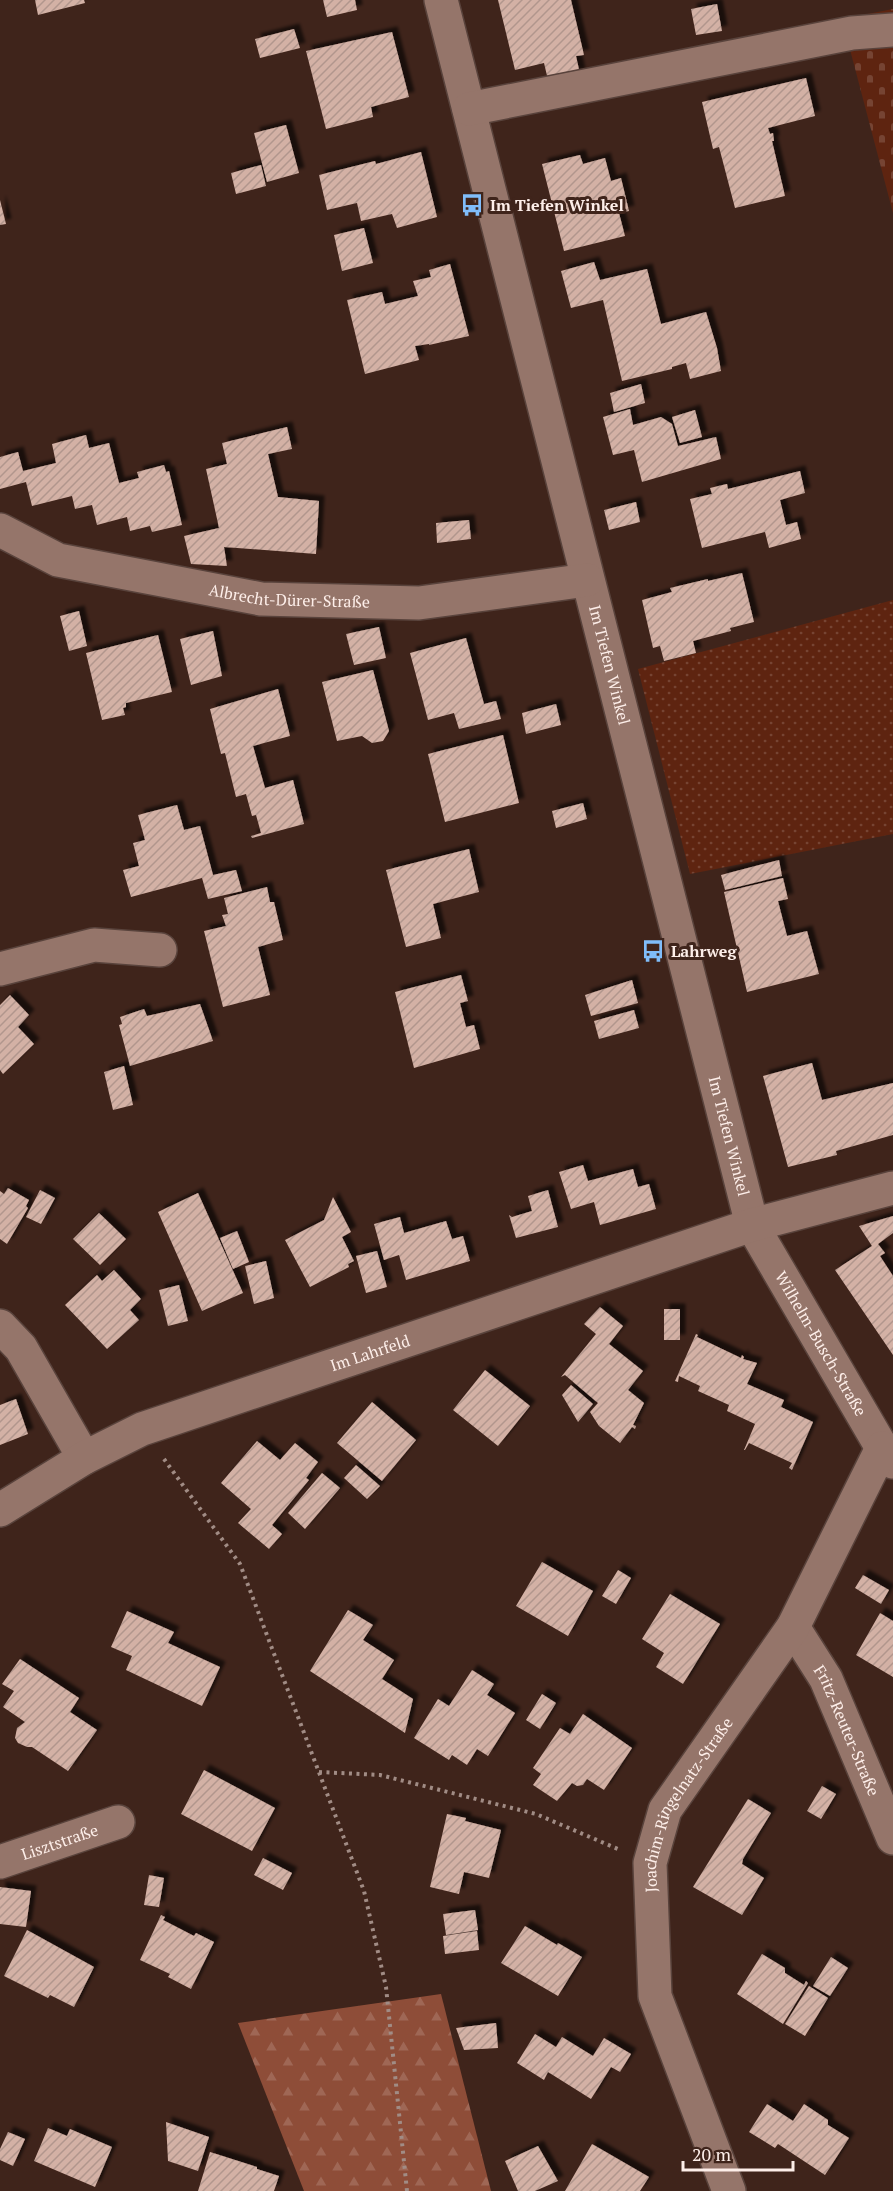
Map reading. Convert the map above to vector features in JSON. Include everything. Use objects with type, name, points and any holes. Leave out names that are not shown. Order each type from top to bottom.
[{"type":"street","name":"Im Tiefen Winkel","points":[[441,0],[752,1225]]},
{"type":"street","points":[[469,109],[852,33],[893,30]]},
{"type":"street","name":"Albrecht-Dürer-Straße","points":[[0,530],[58,560],[261,599],[419,603],[587,580]]},
{"type":"street","points":[[0,969],[94,945],[159,950]]},
{"type":"street","points":[[752,1225],[893,1188]]},
{"type":"street","name":"Im Lahrfeld","points":[[0,1510],[84,1458],[142,1429],[752,1225]]},
{"type":"street","name":"Wilhelm-Busch-Straße","points":[[752,1225],[887,1455]]},
{"type":"street","points":[[0,1326],[21,1348],[84,1458]]},
{"type":"street","name":"Joachim-Ringelnatz-Straße","points":[[729,2191],[655,1996],[650,1863],[665,1810],[793,1627],[887,1455]]},
{"type":"street","name":"Fritz-Reuter-Straße","points":[[793,1627],[826,1679],[893,1839]]},
{"type":"street","name":"Lisztstraße","points":[[0,1862],[118,1822]]},
{"type":"path","points":[[142,1429],[240,1564],[364,1891],[386,1987],[407,2191]]},
{"type":"path","points":[[319,1772],[380,1774],[536,1814],[650,1863]]},
{"type":"green space","points":[[893,9],[893,213],[842,19]]},
{"type":"green space","points":[[893,600],[893,834],[690,874],[638,669]]},
{"type":"green space","points":[[441,1994],[491,2191],[304,2191],[238,2023]]},
{"type":"building","points":[[35,0],[84,0],[85,3],[38,15]]},
{"type":"building","points":[[323,0],[355,0],[357,10],[327,17]]},
{"type":"building","points":[[498,0],[571,0],[584,55],[576,56],[580,74],[548,80],[544,63],[515,70]]},
{"type":"building","points":[[717,4],[722,31],[696,35],[691,9]]},
{"type":"building","points":[[294,29],[300,48],[260,58],[255,39]]},
{"type":"building","points":[[392,32],[409,97],[371,107],[373,117],[326,129],[306,51]]},
{"type":"building","points":[[806,78],[815,116],[768,128],[770,134],[773,133],[774,141],[772,141],[785,196],[735,208],[719,147],[713,149],[702,102]]},
{"type":"building","points":[[286,125],[299,173],[267,182],[254,133]]},
{"type":"building","points":[[421,152],[437,217],[397,228],[392,214],[361,221],[357,203],[327,210],[319,175],[375,161],[376,164]]},
{"type":"building","points":[[580,155],[583,164],[605,158],[611,181],[621,178],[629,211],[619,213],[625,236],[564,251],[542,164]]},
{"type":"building","points":[[261,165],[266,186],[236,194],[231,173]]},
{"type":"building","points":[[0,200],[6,224],[0,225]]},
{"type":"building","points":[[364,228],[373,263],[342,271],[334,235]]},
{"type":"building","points":[[594,262],[600,280],[647,269],[661,324],[706,312],[721,371],[690,379],[686,363],[672,367],[672,369],[622,381],[603,300],[571,308],[561,271]]},
{"type":"building","points":[[450,264],[469,336],[415,346],[419,360],[365,374],[347,300],[382,292],[385,304],[418,296],[413,281],[431,277],[429,270]]},
{"type":"building","points":[[641,384],[645,403],[614,412],[610,393]]},
{"type":"building","points":[[630,409],[633,425],[661,417],[672,424],[678,446],[716,437],[721,459],[642,482],[634,450],[613,455],[603,417]]},
{"type":"building","points":[[695,410],[702,437],[680,443],[672,417]]},
{"type":"building","points":[[287,427],[292,449],[268,454],[278,497],[319,501],[316,554],[224,547],[227,566],[191,564],[184,536],[219,528],[206,469],[227,464],[222,443]]},
{"type":"building","points":[[86,435],[89,448],[109,443],[119,483],[139,478],[137,472],[164,465],[166,472],[169,471],[182,525],[152,532],[150,526],[130,531],[127,517],[97,525],[92,505],[75,509],[72,496],[32,506],[26,482],[0,489],[0,457],[18,452],[23,471],[56,463],[52,444]]},
{"type":"building","points":[[800,471],[805,493],[780,500],[786,525],[797,522],[801,539],[769,548],[765,532],[702,548],[690,499],[712,494],[710,488],[727,484],[728,489]]},
{"type":"building","points":[[636,502],[640,522],[609,530],[604,510]]},
{"type":"building","points":[[469,520],[471,539],[437,543],[436,523]]},
{"type":"building","points":[[742,573],[754,622],[693,641],[696,653],[664,661],[660,646],[653,648],[642,600],[672,592],[670,588]]},
{"type":"building","points":[[79,611],[87,646],[69,651],[60,616]]},
{"type":"building","points":[[379,627],[386,658],[354,665],[346,634]]},
{"type":"building","points":[[213,631],[222,676],[191,685],[180,639]]},
{"type":"building","points":[[158,635],[172,692],[126,703],[126,707],[123,708],[125,715],[102,720],[86,653]]},
{"type":"building","points":[[466,638],[484,704],[496,701],[501,719],[459,729],[454,713],[428,720],[410,653]]},
{"type":"building","points":[[373,670],[389,731],[383,741],[372,743],[362,736],[337,741],[322,682]]},
{"type":"building","points":[[278,689],[290,736],[253,746],[265,788],[293,780],[304,824],[252,838],[251,836],[261,833],[256,815],[252,816],[246,794],[236,797],[225,753],[221,754],[210,709]]},
{"type":"building","points":[[556,704],[561,725],[526,734],[522,713]]},
{"type":"building","points":[[503,735],[519,803],[445,822],[428,754]]},
{"type":"building","points":[[583,803],[587,819],[556,828],[552,811]]},
{"type":"building","points":[[177,805],[184,830],[200,826],[213,875],[236,870],[242,891],[208,899],[202,878],[131,897],[123,870],[139,866],[133,843],[145,840],[138,815]]},
{"type":"building","points":[[469,849],[479,892],[433,904],[441,938],[406,947],[386,870]]},
{"type":"building","points":[[779,860],[782,876],[725,890],[721,875]]},
{"type":"building","points":[[783,878],[788,899],[778,901],[787,936],[807,931],[819,974],[747,992],[724,892]]},
{"type":"building","points":[[267,887],[270,902],[274,902],[283,940],[258,947],[270,995],[223,1007],[204,931],[226,926],[222,915],[228,914],[224,898]]},
{"type":"building","points":[[461,975],[468,1001],[460,1003],[466,1027],[474,1025],[480,1049],[414,1068],[395,992]]},
{"type":"building","points":[[632,980],[638,1003],[591,1016],[585,995]]},
{"type":"building","points":[[10,995],[29,1015],[18,1027],[34,1044],[3,1074],[0,1070],[0,1005]]},
{"type":"building","points":[[200,1004],[213,1041],[130,1066],[119,1025],[122,1024],[120,1017],[144,1009],[147,1016]]},
{"type":"building","points":[[634,1010],[639,1028],[599,1039],[594,1021]]},
{"type":"building","points":[[812,1063],[822,1100],[893,1083],[893,1135],[836,1151],[837,1155],[788,1167],[763,1076]]},
{"type":"building","points":[[124,1066],[133,1105],[113,1110],[104,1072]]},
{"type":"building","points":[[583,1165],[588,1181],[633,1169],[638,1187],[649,1184],[656,1209],[600,1225],[594,1202],[571,1209],[559,1172]]},
{"type":"building","points":[[8,1188],[29,1200],[26,1206],[28,1208],[7,1244],[0,1239],[0,1191],[4,1194]]},
{"type":"building","points":[[40,1190],[55,1198],[41,1224],[26,1217]]},
{"type":"building","points":[[548,1190],[558,1227],[516,1238],[509,1215],[512,1217],[532,1211],[528,1196]]},
{"type":"building","points":[[198,1193],[243,1293],[202,1311],[158,1212]]},
{"type":"building","points":[[333,1197],[351,1232],[342,1237],[354,1261],[348,1264],[349,1267],[310,1287],[285,1240],[324,1220]]},
{"type":"building","points":[[99,1213],[126,1239],[100,1265],[73,1239]]},
{"type":"building","points":[[893,1216],[893,1233],[878,1244],[885,1253],[880,1256],[893,1276],[893,1355],[835,1270],[872,1246],[859,1226]]},
{"type":"building","points":[[400,1217],[404,1233],[446,1221],[452,1239],[463,1236],[470,1261],[406,1280],[399,1255],[384,1260],[374,1224]]},
{"type":"building","points":[[237,1231],[249,1262],[233,1269],[220,1238]]},
{"type":"building","points":[[377,1251],[387,1287],[366,1293],[356,1256]]},
{"type":"building","points":[[266,1261],[274,1298],[254,1304],[245,1266]]},
{"type":"building","points":[[114,1270],[141,1299],[130,1310],[139,1320],[107,1349],[65,1305],[97,1275],[102,1281]]},
{"type":"building","points":[[179,1285],[188,1321],[168,1326],[159,1290]]},
{"type":"building","points":[[600,1307],[623,1326],[609,1344],[643,1371],[628,1390],[644,1403],[633,1425],[636,1426],[635,1429],[632,1427],[620,1443],[599,1426],[590,1412],[598,1403],[565,1375],[561,1377],[596,1334],[584,1324]]},
{"type":"building","points":[[664,1309],[680,1309],[680,1340],[664,1340]]},
{"type":"building","points":[[696,1334],[697,1337],[741,1358],[742,1355],[743,1359],[757,1363],[747,1384],[784,1400],[781,1407],[813,1422],[792,1470],[789,1468],[792,1463],[749,1443],[744,1450],[755,1424],[727,1411],[729,1405],[698,1391],[700,1386],[679,1376],[678,1382],[675,1381]]},
{"type":"building","points":[[485,1370],[530,1406],[498,1446],[453,1410]]},
{"type":"building","points":[[571,1385],[593,1404],[578,1422],[562,1395]]},
{"type":"building","points":[[16,1399],[28,1434],[0,1445],[0,1405]]},
{"type":"building","points":[[372,1402],[416,1440],[382,1481],[337,1443]]},
{"type":"building","points":[[257,1441],[280,1460],[295,1443],[318,1462],[306,1478],[309,1480],[272,1525],[282,1534],[269,1549],[238,1523],[251,1509],[221,1483]]},
{"type":"building","points":[[356,1465],[380,1486],[367,1499],[344,1478]]},
{"type":"building","points":[[322,1473],[340,1488],[305,1529],[288,1513]]},
{"type":"building","points":[[542,1562],[593,1591],[568,1636],[516,1606]]},
{"type":"building","points":[[618,1570],[631,1578],[616,1604],[602,1596]]},
{"type":"building","points":[[863,1575],[889,1590],[881,1604],[855,1588]]},
{"type":"building","points":[[670,1594],[720,1624],[683,1684],[656,1667],[664,1653],[642,1639]]},
{"type":"building","points":[[348,1610],[373,1625],[363,1640],[394,1660],[382,1679],[413,1699],[405,1733],[310,1671]]},
{"type":"building","points":[[127,1611],[174,1632],[168,1643],[220,1667],[202,1706],[126,1670],[132,1656],[111,1647]]},
{"type":"building","points":[[880,1613],[893,1621],[893,1677],[856,1655]]},
{"type":"building","points":[[20,1659],[79,1698],[70,1712],[97,1730],[68,1771],[32,1747],[18,1743],[15,1738],[17,1728],[25,1722],[3,1707],[14,1691],[2,1684]]},
{"type":"building","points":[[472,1670],[494,1684],[487,1695],[515,1713],[488,1756],[477,1749],[467,1765],[452,1755],[449,1760],[414,1738],[438,1699],[449,1706]]},
{"type":"building","points":[[542,1694],[556,1703],[540,1729],[526,1720]]},
{"type":"building","points":[[583,1714],[632,1748],[604,1790],[587,1779],[583,1785],[577,1786],[572,1783],[557,1801],[533,1785],[541,1774],[533,1768],[560,1728],[570,1734]]},
{"type":"building","points":[[204,1770],[275,1808],[252,1851],[181,1814]]},
{"type":"building","points":[[822,1786],[836,1794],[821,1819],[807,1811]]},
{"type":"building","points":[[748,1799],[771,1813],[743,1859],[742,1864],[764,1878],[742,1915],[693,1887]]},
{"type":"building","points":[[447,1814],[501,1830],[489,1878],[464,1872],[459,1894],[430,1887]]},
{"type":"building","points":[[263,1858],[292,1873],[283,1890],[254,1875]]},
{"type":"building","points":[[149,1875],[164,1878],[159,1907],[144,1905]]},
{"type":"building","points":[[0,1887],[31,1891],[26,1927],[0,1924]]},
{"type":"building","points":[[475,1910],[478,1930],[446,1935],[443,1914]]},
{"type":"building","points":[[161,1915],[165,1917],[163,1920],[194,1936],[196,1933],[214,1942],[191,1989],[168,1977],[170,1974],[140,1960]]},
{"type":"building","points":[[525,1926],[582,1957],[558,1996],[501,1963]]},
{"type":"building","points":[[27,1930],[94,1967],[74,2007],[50,1995],[48,1998],[4,1976]]},
{"type":"building","points":[[477,1931],[479,1950],[445,1954],[443,1936]]},
{"type":"building","points":[[762,1954],[785,1968],[785,1973],[804,1985],[806,1981],[808,1983],[783,2024],[737,1994]]},
{"type":"building","points":[[831,1957],[848,1968],[830,1996],[813,1986]]},
{"type":"building","points":[[809,1986],[828,1998],[805,2036],[785,2024]]},
{"type":"building","points":[[496,2023],[498,2048],[464,2050],[456,2028]]},
{"type":"building","points":[[535,2034],[556,2047],[562,2037],[593,2056],[604,2038],[631,2054],[620,2072],[611,2067],[591,2099],[548,2072],[544,2080],[517,2063]]},
{"type":"building","points":[[767,2104],[793,2121],[804,2104],[828,2120],[828,2125],[849,2138],[825,2175],[778,2144],[775,2148],[749,2132]]},
{"type":"building","points":[[166,2122],[209,2137],[198,2171],[168,2161]]},
{"type":"building","points":[[48,2128],[67,2136],[70,2129],[112,2147],[95,2187],[34,2161]]},
{"type":"building","points":[[8,2132],[25,2139],[13,2166],[0,2160],[0,2149]]},
{"type":"building","points":[[592,2144],[649,2177],[640,2191],[565,2191]]},
{"type":"building","points":[[538,2146],[558,2181],[535,2191],[518,2191],[505,2161]]},
{"type":"building","points":[[210,2152],[279,2176],[274,2191],[198,2191]]},
{"type":"place","name":"Im Tiefen Winkel","points":[[472,205]]},
{"type":"place","name":"Lahrweg","points":[[653,951]]}]
